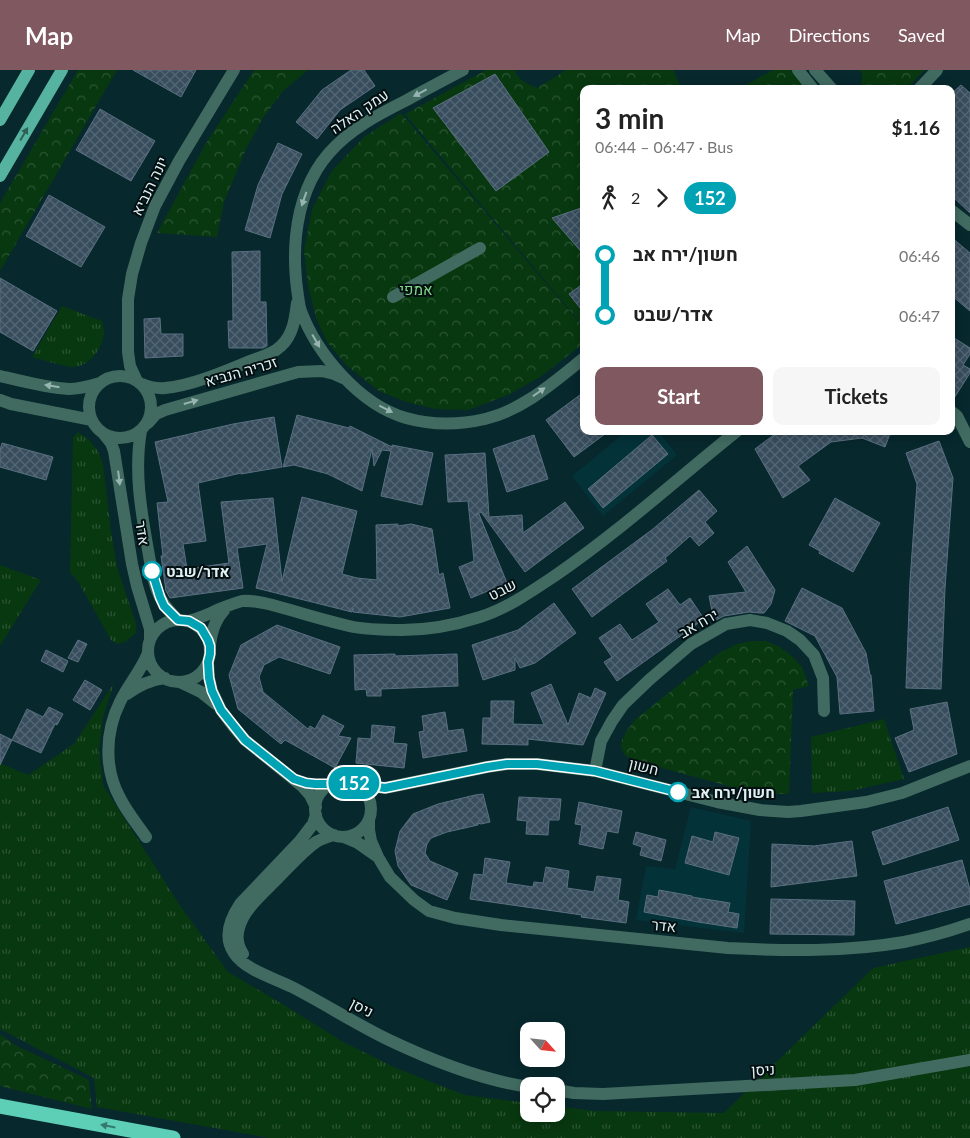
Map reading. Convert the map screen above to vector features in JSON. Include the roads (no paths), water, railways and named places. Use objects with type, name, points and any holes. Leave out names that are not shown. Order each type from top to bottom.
[{"type":"highway","points":[[0,1101],[50,1115]]},
{"type":"highway","points":[[0,1106],[173,1138]]},
{"type":"main road","points":[[0,120],[30,70]]},
{"type":"main road","points":[[0,176],[62,70]]},
{"type":"street","name":"יונה הנביא","points":[[139,382],[130,366],[128,352],[128,299],[140,243],[155,206],[179,161],[234,70]]},
{"type":"street","name":"עמק האלה","points":[[298,296],[294,247],[301,205],[316,171],[324,159],[340,142],[368,121],[463,70]]},
{"type":"street","points":[[798,70],[810,85]]},
{"type":"street","points":[[815,70],[828,85]]},
{"type":"street","points":[[923,85],[937,70]]},
{"type":"street","points":[[955,213],[970,225]]},
{"type":"street","points":[[393,297],[480,248]]},
{"type":"street","points":[[298,296],[301,311],[309,330],[328,360],[347,381],[375,404],[405,418],[442,424],[485,419],[506,412],[521,404],[580,361]]},
{"type":"street","name":"זכריה הנביא","points":[[139,382],[154,388],[166,388],[226,371],[269,354],[280,348],[292,331],[298,296]]},
{"type":"street","name":"יונה הנביא","points":[[105,380],[121,361],[128,329]]},
{"type":"street","name":"זכריה הנביא","points":[[144,427],[156,414],[165,410],[298,372],[322,371],[334,374],[347,381]]},
{"type":"street","points":[[0,376],[22,382],[69,389],[84,388],[105,380],[123,376],[139,382],[151,398],[152,407],[151,415],[144,427],[135,435],[122,438],[109,436],[97,428],[92,420],[89,404],[91,396],[95,389],[105,380]]},
{"type":"street","points":[[0,400],[11,404],[92,420]]},
{"type":"street","points":[[955,414],[970,442]]},
{"type":"street","name":"אדר","points":[[144,427],[138,453],[138,476],[150,560],[164,606],[184,620]]},
{"type":"street","name":"אדר","points":[[103,433],[111,443],[114,451],[132,564],[150,630],[150,640]]},
{"type":"street","name":"שבט","points":[[184,620],[201,617],[231,604],[247,601],[266,604],[351,627],[372,629],[403,630],[431,628],[481,617],[529,593],[577,561],[604,541],[704,456],[732,435]]},
{"type":"street","points":[[180,682],[194,678],[205,669],[210,654],[212,630],[215,622],[224,609],[231,604]]},
{"type":"street","points":[[146,837],[120,798],[109,768],[108,750],[113,718],[123,697],[145,662],[150,640],[158,628],[171,621],[184,620],[201,628],[210,646]]},
{"type":"street","name":"ירח אב","points":[[595,771],[601,741],[623,705],[691,644],[726,624],[750,620],[767,622],[787,631],[800,640],[814,655],[822,678],[824,711]]},
{"type":"street","points":[[148,653],[150,661],[159,674],[201,692],[221,710],[245,740],[302,786],[310,795],[320,824],[325,830],[339,836],[357,834],[366,825],[370,814],[384,792],[394,786]]},
{"type":"street","points":[[208,662],[212,691],[221,710]]},
{"type":"street","points":[[123,697],[146,682],[165,678]]},
{"type":"street","name":"חשון","points":[[358,784],[385,788],[507,764],[537,764],[595,771],[717,802],[760,810],[788,812],[866,802],[902,793],[970,766]]},
{"type":"street","points":[[294,779],[306,783],[330,784],[342,781],[358,784],[370,799],[370,814]]},
{"type":"street","points":[[316,811],[317,799],[320,793],[330,784]]},
{"type":"street","name":"ניסן","points":[[316,811],[313,824],[300,841],[240,904],[233,914],[228,938],[230,948],[235,956],[251,968],[291,987],[388,1040],[485,1078],[520,1085]]},
{"type":"street","name":"אדר","points":[[370,814],[369,830],[371,842],[390,877],[414,900],[429,911],[455,918],[501,925],[758,950],[865,948],[905,942],[970,924]]},
{"type":"street","name":"אדר","points":[[339,836],[358,842],[378,857]]},
{"type":"street","name":"ניסן","points":[[269,977],[245,957],[240,949],[238,928],[242,918],[302,854],[316,842],[326,837],[339,836]]},
{"type":"street","name":"ניסן","points":[[565,1092],[603,1094],[855,1080],[970,1060]]},
{"type":"place","name":"אדר/שבט","points":[[152,571]]},
{"type":"place","name":"חשון/ירח אב","points":[[678,792]]},
{"type":"park label","name":"אמפי","points":[[416,289]]}]
